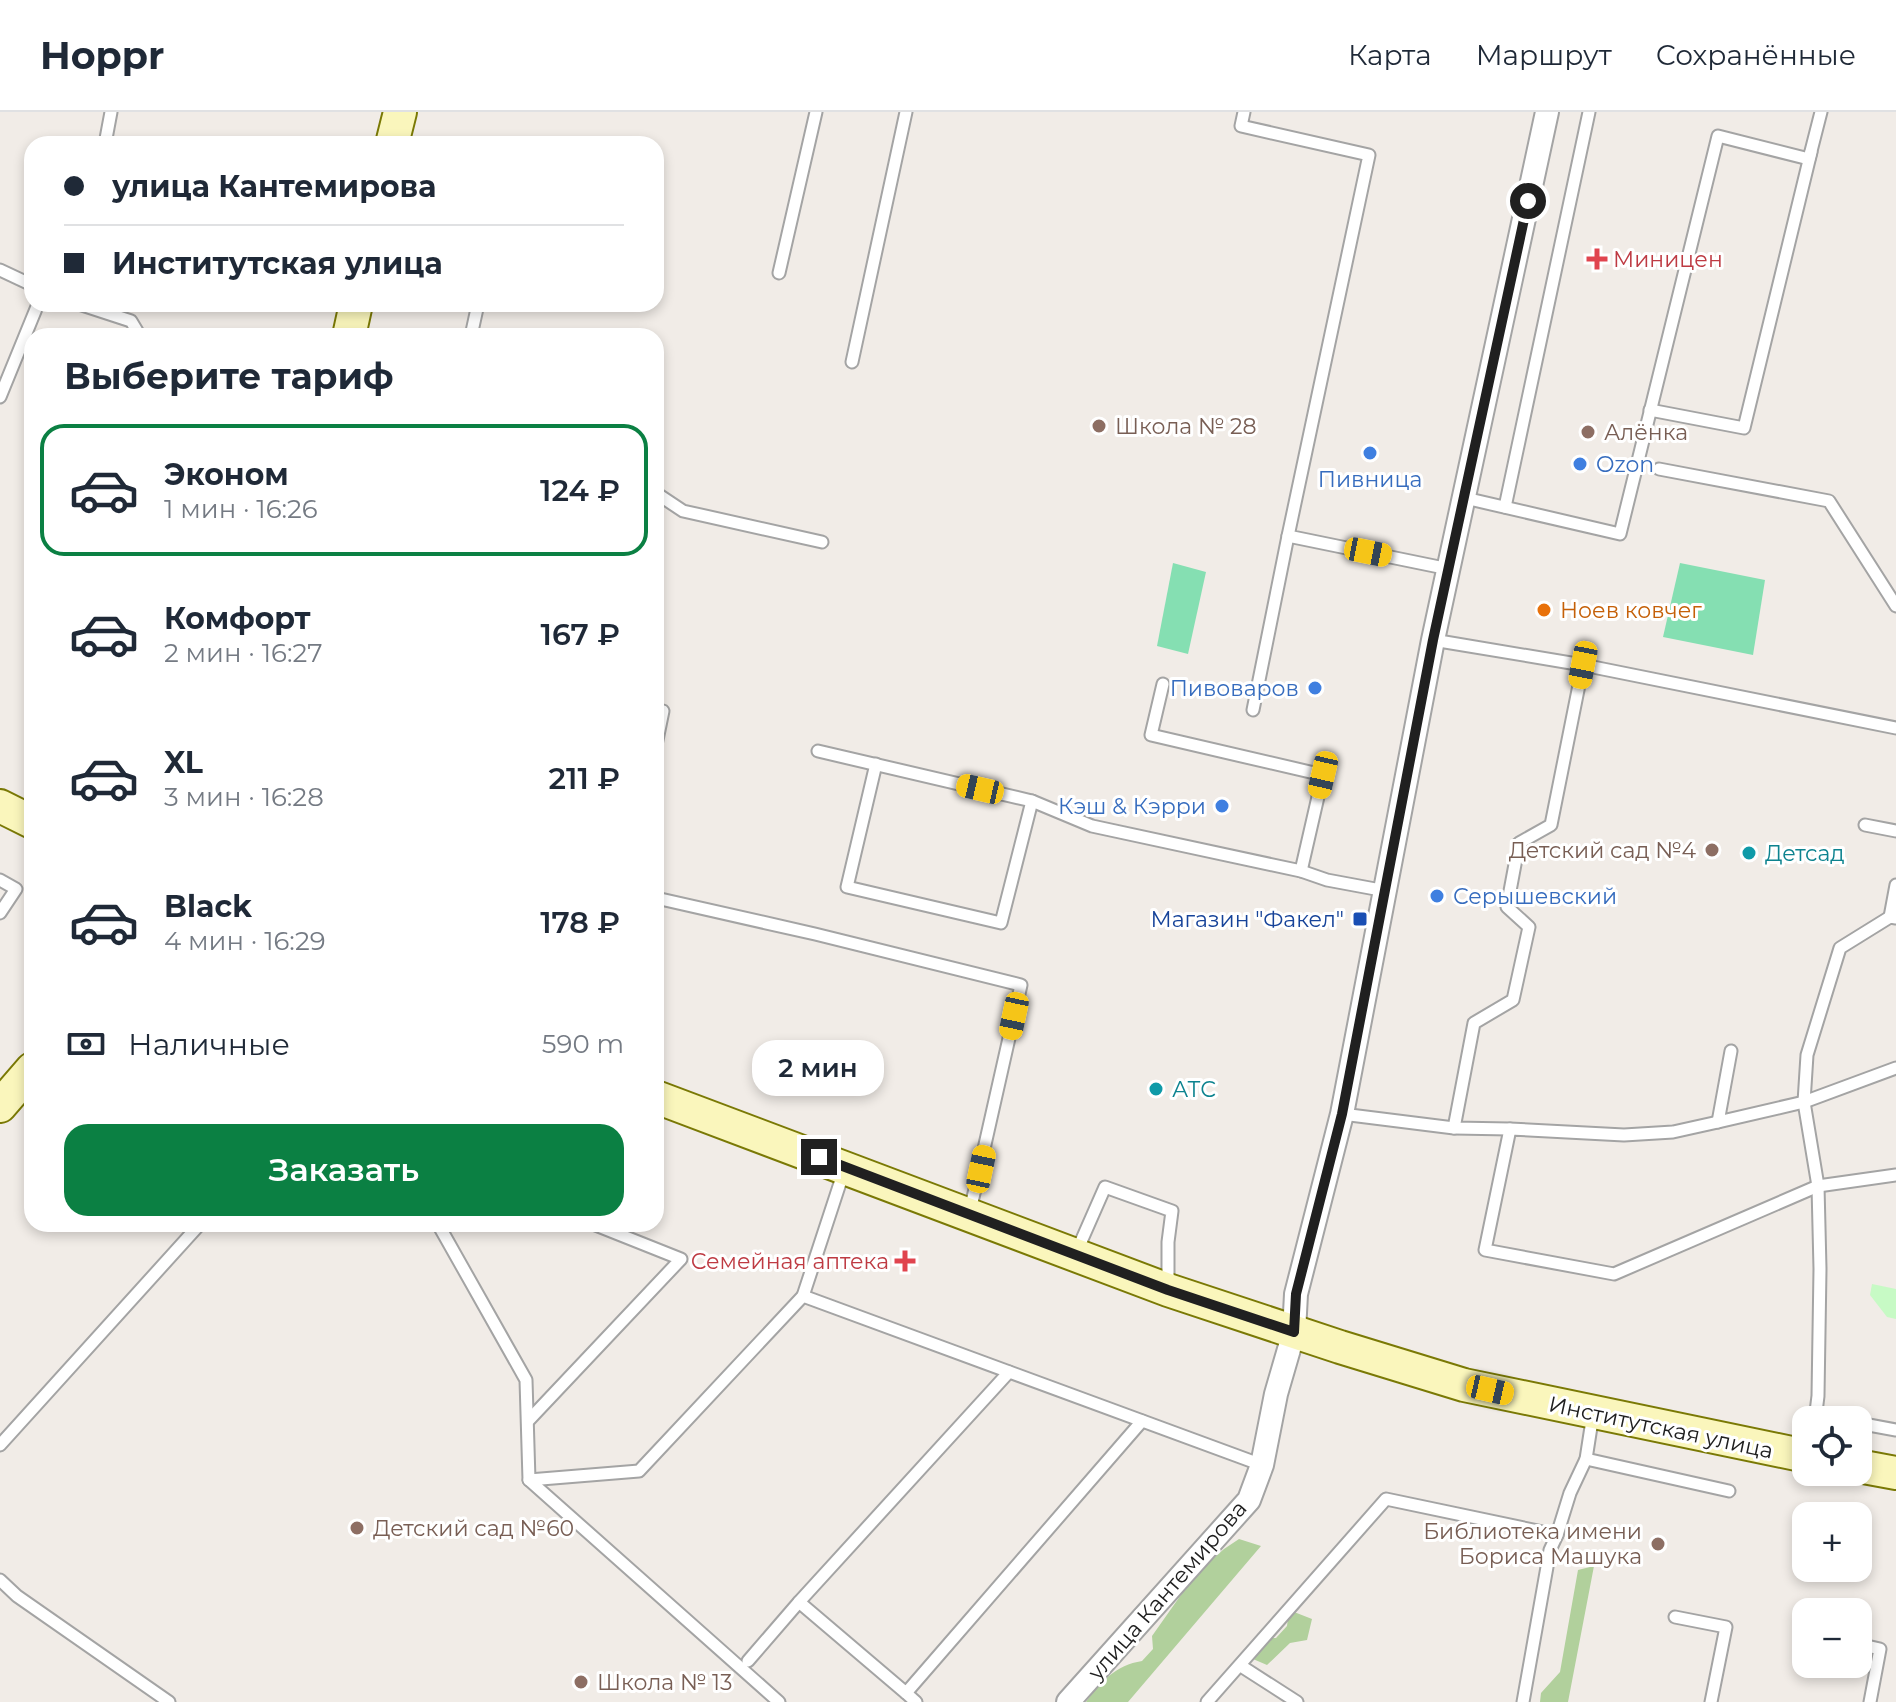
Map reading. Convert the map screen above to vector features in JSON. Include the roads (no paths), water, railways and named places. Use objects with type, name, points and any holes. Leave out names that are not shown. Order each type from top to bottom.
[{"type":"main road","points":[[394,136],[400,112]]},
{"type":"main road","points":[[0,806],[24,818]]},
{"type":"main road","points":[[0,1106],[24,1078]]},
{"type":"main road","name":"Институтская улица","points":[[664,1100],[1168,1290],[1294,1332],[1464,1385],[1792,1453]]},
{"type":"main road","points":[[1872,1469],[1896,1473]]},
{"type":"street","name":"улица Кантемирова","points":[[1068,1702],[1249,1500],[1262,1465],[1276,1394],[1294,1332],[1296,1294],[1342,1114],[1433,640],[1547,112]]},
{"type":"lane","points":[[106,136],[111,112]]},
{"type":"lane","points":[[779,273],[816,112]]},
{"type":"lane","points":[[852,362],[906,112]]},
{"type":"lane","points":[[1244,112],[1241,126],[1369,155],[1253,710]]},
{"type":"lane","points":[[1505,507],[1589,112]]},
{"type":"lane","points":[[1650,410],[1744,428],[1821,112]]},
{"type":"lane","points":[[1465,498],[1620,534],[1718,136],[1809,159],[1812,150]]},
{"type":"lane","points":[[0,270],[24,281]]},
{"type":"lane","points":[[103,312],[131,321],[135,328]]},
{"type":"lane","points":[[0,397],[24,338]]},
{"type":"lane","points":[[1659,469],[1829,501],[1896,606]]},
{"type":"lane","points":[[664,498],[683,511],[822,542]]},
{"type":"lane","points":[[1288,536],[1449,569]]},
{"type":"lane","points":[[1433,640],[1583,665],[1896,728]]},
{"type":"lane","points":[[1454,1128],[1474,1023],[1513,1000],[1529,927],[1507,907],[1519,843],[1551,825],[1583,665]]},
{"type":"lane","points":[[1163,684],[1151,735],[1323,775],[1301,871]]},
{"type":"lane","points":[[818,751],[1032,801],[1092,826],[1386,891]]},
{"type":"lane","points":[[876,764],[847,887],[1001,923],[1032,801]]},
{"type":"lane","points":[[1865,825],[1896,831]]},
{"type":"lane","points":[[0,880],[16,889],[0,913]]},
{"type":"lane","points":[[1816,1406],[1820,1269],[1818,1186],[1804,1102],[1807,1055],[1840,948],[1893,918],[1896,885]]},
{"type":"lane","points":[[664,900],[1021,985],[969,1213]]},
{"type":"lane","points":[[1718,1122],[1731,1051]]},
{"type":"lane","points":[[1342,1114],[1454,1128],[1624,1135],[1673,1132],[1804,1102],[1896,1068]]},
{"type":"lane","points":[[1510,1129],[1485,1250],[1614,1274],[1818,1186],[1896,1175]]},
{"type":"lane","points":[[529,1480],[639,1471],[803,1296],[846,1167]]},
{"type":"lane","points":[[1076,1254],[1105,1187],[1172,1211],[1168,1242],[1168,1290]]},
{"type":"lane","points":[[0,1445],[193,1232]]},
{"type":"lane","points":[[443,1232],[526,1380],[529,1480],[779,1702]]},
{"type":"lane","points":[[528,1421],[681,1259],[613,1232]]},
{"type":"lane","points":[[803,1296],[1262,1465]]},
{"type":"lane","points":[[748,1661],[1009,1372]]},
{"type":"lane","points":[[1523,1702],[1550,1550],[1586,1459],[1593,1413]]},
{"type":"lane","points":[[906,1693],[1142,1421]]},
{"type":"lane","points":[[1872,1426],[1896,1430]]},
{"type":"lane","points":[[1586,1459],[1729,1491]]},
{"type":"lane","points":[[1207,1702],[1386,1499],[1557,1535]]},
{"type":"lane","points":[[0,1580],[17,1596],[169,1702]]},
{"type":"lane","points":[[799,1602],[916,1702]]},
{"type":"lane","points":[[1675,1617],[1726,1627],[1711,1702]]},
{"type":"lane","points":[[1870,1702],[1880,1649],[1872,1647]]},
{"type":"lane","points":[[1241,1666],[1297,1702]]},
{"type":"place","name":"Миницен","points":[[1597,259]]},
{"type":"place","name":"Школа № 28","points":[[1099,426]]},
{"type":"place","name":"Алёнка","points":[[1588,432]]},
{"type":"place","name":"Пивница","points":[[1370,453]]},
{"type":"place","name":"Ozon","points":[[1580,464]]},
{"type":"place","name":"Ноев ковчег","points":[[1544,610]]},
{"type":"place","name":"Пивоваров","points":[[1315,688]]},
{"type":"place","name":"Кэш & Кэрри","points":[[1222,806]]},
{"type":"place","name":"Детский сад №4","points":[[1712,850]]},
{"type":"place","name":"Детсад","points":[[1749,853]]},
{"type":"place","name":"Серышевский","points":[[1437,896]]},
{"type":"place","name":"Магазин \"Факел\"","points":[[1360,919]]},
{"type":"place","name":"АТС","points":[[1156,1089]]},
{"type":"place","name":"Семейная аптека","points":[[905,1261]]},
{"type":"place","name":"Детский сад №60","points":[[357,1528]]},
{"type":"place","name":"Библиотека имени Бориса Машука","points":[[1658,1544]]},
{"type":"place","name":"Школа № 13","points":[[581,1682]]}]
